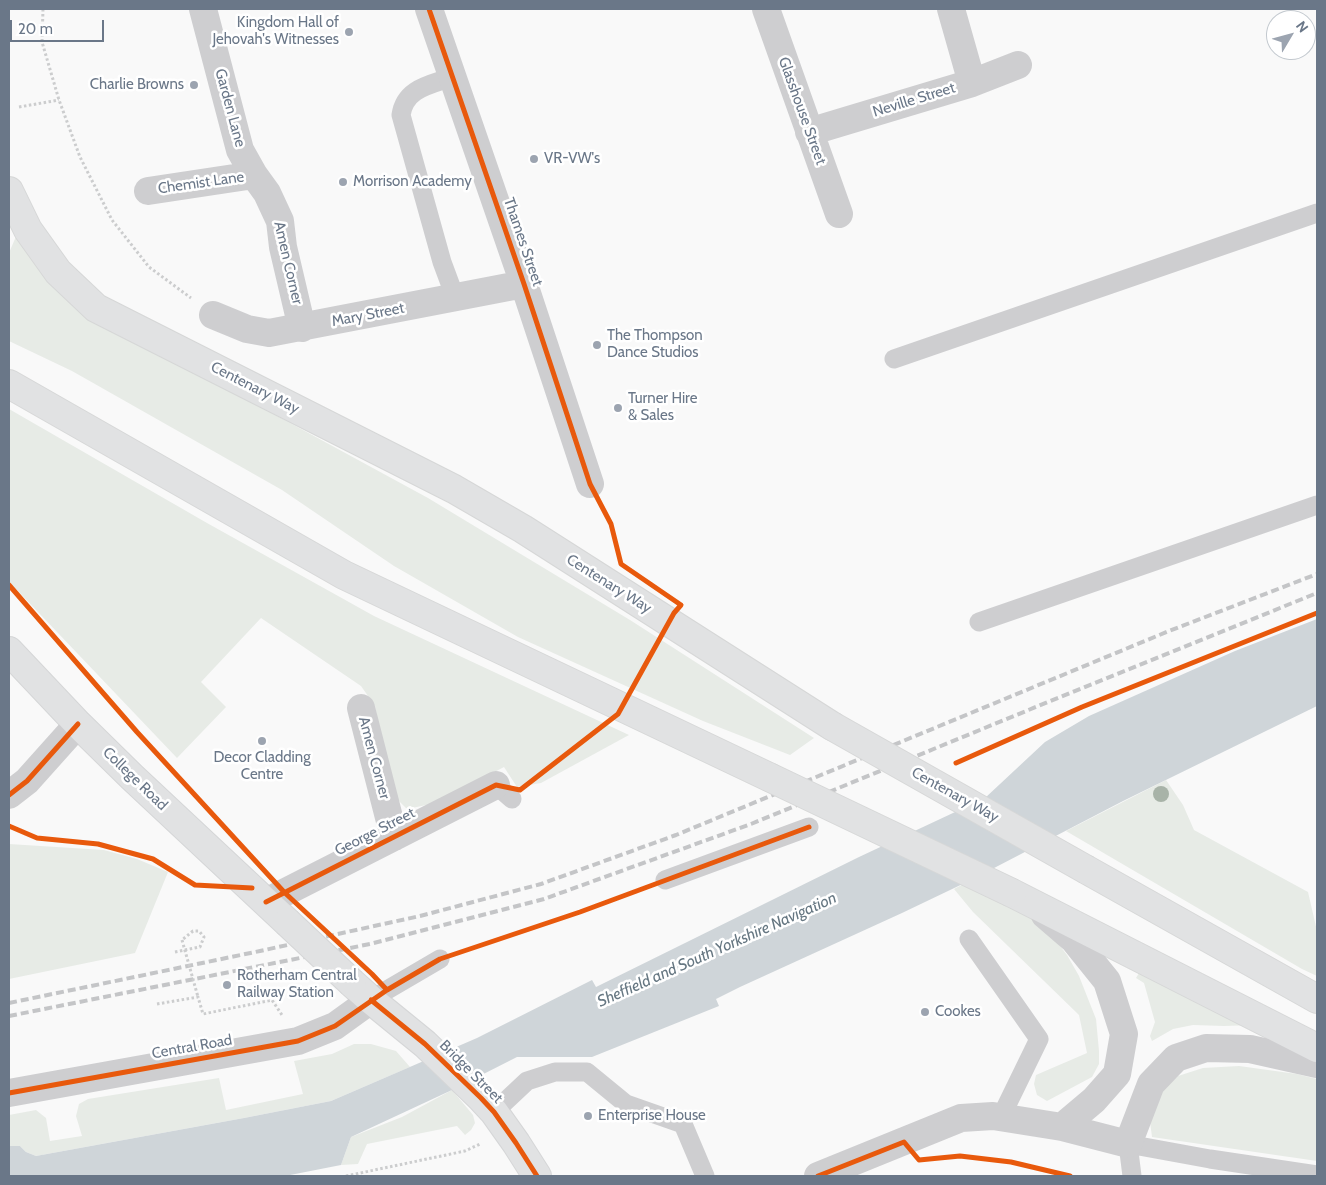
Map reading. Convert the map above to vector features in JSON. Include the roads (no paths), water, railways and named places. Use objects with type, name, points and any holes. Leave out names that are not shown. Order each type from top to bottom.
[{"type":"main road","name":"Centenary Way","points":[[9,191],[28,230],[58,272],[96,308],[454,489],[531,534],[832,726],[1317,999]]},
{"type":"main road","points":[[9,384],[344,575],[1019,896],[1317,1048]]},
{"type":"main road","name":"College Road","points":[[9,651],[78,724],[266,902]]},
{"type":"main road","name":"Bridge Street","points":[[266,902],[362,992],[425,1044],[494,1114],[528,1160],[537,1176]]},
{"type":"street","name":"Garden Lane","points":[[203,9],[240,150],[254,175]]},
{"type":"street","name":"Thames Street","points":[[429,9],[524,284],[590,484]]},
{"type":"street","name":"Glasshouse Street","points":[[766,9],[839,214]]},
{"type":"street","points":[[951,9],[972,83]]},
{"type":"street","name":"Neville Street","points":[[809,132],[972,83],[1018,65]]},
{"type":"street","name":"Chemist Lane","points":[[148,191],[254,175]]},
{"type":"street","name":"Amen Corner","points":[[254,175],[267,193],[280,221],[283,247],[302,328]]},
{"type":"street","name":"Mary Street","points":[[213,315],[246,329],[270,333],[524,284]]},
{"type":"street","name":"Amen Corner","points":[[361,708],[394,837]]},
{"type":"street","points":[[9,795],[27,781],[78,724]]},
{"type":"street","name":"George Street","points":[[266,902],[394,837],[504,792]]},
{"type":"street","points":[[1019,896],[1074,940],[1107,982],[1124,1034],[1117,1074],[1094,1100],[1062,1127]]},
{"type":"street","name":"Central Road","points":[[9,1093],[298,1041],[335,1026],[362,992]]},
{"type":"street","points":[[818,1176],[961,1118],[993,1116],[1062,1127],[1128,1144],[1151,1084],[1176,1058],[1206,1048],[1250,1049],[1317,1064]]},
{"type":"lane","points":[[452,77],[413,92],[402,106],[401,115],[442,262],[455,298]]},
{"type":"lane","points":[[894,359],[1317,213]]},
{"type":"lane","points":[[979,622],[1317,505]]},
{"type":"lane","points":[[665,880],[809,827]]},
{"type":"lane","points":[[970,939],[1038,1039],[1001,1118]]},
{"type":"lane","points":[[362,992],[387,990],[440,960]]},
{"type":"lane","points":[[494,1114],[527,1081],[555,1072],[587,1072],[626,1104],[683,1124],[706,1176]]},
{"type":"lane","points":[[1132,1176],[1128,1144],[1210,1159],[1317,1174]]},
{"type":"water","name":"Sheffield and South Yorkshire Navigation","points":[[1317,619],[1317,706],[1123,801],[971,880],[716,999],[719,1006],[592,1057],[517,1057],[452,1090],[351,1137],[341,1165],[285,1176],[9,1176],[9,1146],[20,1146],[26,1152],[36,1156],[331,1101],[477,1038],[592,980],[596,987],[859,857],[985,798],[1045,742],[1089,716],[1235,651]]},
{"type":"railway","points":[[9,1003],[420,916],[541,884],[676,835],[1169,631],[1317,574]]},
{"type":"railway","points":[[9,1016],[370,944],[544,899],[751,824],[1317,593]]},
{"type":"place","name":"Kingdom Hall of Jehovah's Witnesses","points":[[349,32]]},
{"type":"place","name":"Charlie Browns","points":[[194,85]]},
{"type":"place","name":"VR-VW's","points":[[534,159]]},
{"type":"place","name":"Morrison Academy","points":[[343,182]]},
{"type":"place","name":"The Thompson Dance Studios","points":[[597,345]]},
{"type":"place","name":"Turner Hire & Sales","points":[[618,408]]},
{"type":"place","name":"Decor Cladding Centre","points":[[262,741]]},
{"type":"place","name":"Rotherham Central Railway Station","points":[[227,985]]},
{"type":"place","name":"Cookes","points":[[925,1012]]},
{"type":"place","name":"Enterprise House","points":[[588,1116]]}]
